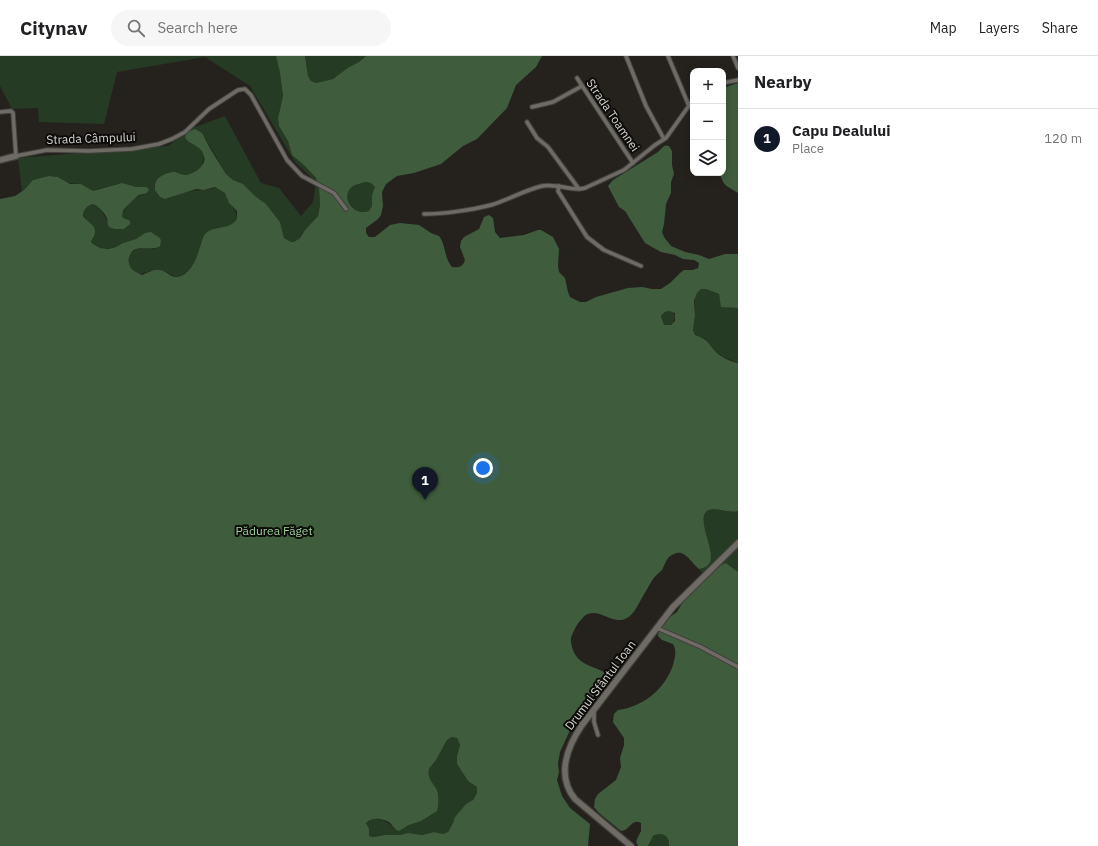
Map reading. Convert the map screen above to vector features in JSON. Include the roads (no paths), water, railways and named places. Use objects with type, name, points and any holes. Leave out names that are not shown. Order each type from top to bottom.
[{"type":"main road","name":"Strada Câmpului","points":[[0,160],[16,156]]},
{"type":"main road","name":"Drumul Sfântul Ioan","points":[[631,846],[575,799],[566,784],[565,768],[569,748],[577,733],[673,607],[738,543]]},
{"type":"street","points":[[626,56],[646,106],[664,139]]},
{"type":"street","points":[[424,214],[454,212],[490,205],[542,187],[559,186],[579,190],[624,170],[664,139],[689,106],[668,56]]},
{"type":"street","points":[[733,56],[738,68]]},
{"type":"street","name":"Strada Toamnei","points":[[577,78],[634,163]]},
{"type":"street","points":[[726,82],[738,80]]},
{"type":"street","points":[[532,107],[553,102],[582,86]]},
{"type":"street","name":"Strada Câmpului","points":[[16,156],[47,150],[89,151],[132,149],[159,144],[184,132],[205,112],[242,88],[248,90],[287,160],[302,176],[334,193],[346,209]]},
{"type":"street","points":[[0,112],[11,111],[13,113],[16,156]]},
{"type":"street","points":[[527,122],[537,138],[548,147],[579,190]]},
{"type":"street","points":[[559,186],[558,191],[587,237],[604,250],[641,266]]},
{"type":"street","points":[[657,628],[701,647],[738,667]]},
{"type":"street","points":[[594,710],[594,722],[598,735]]},
{"type":"place","name":"Capu Dealului","points":[[425,500]]},
{"type":"park label","name":"Pădurea Făget","points":[[274,530]]}]
